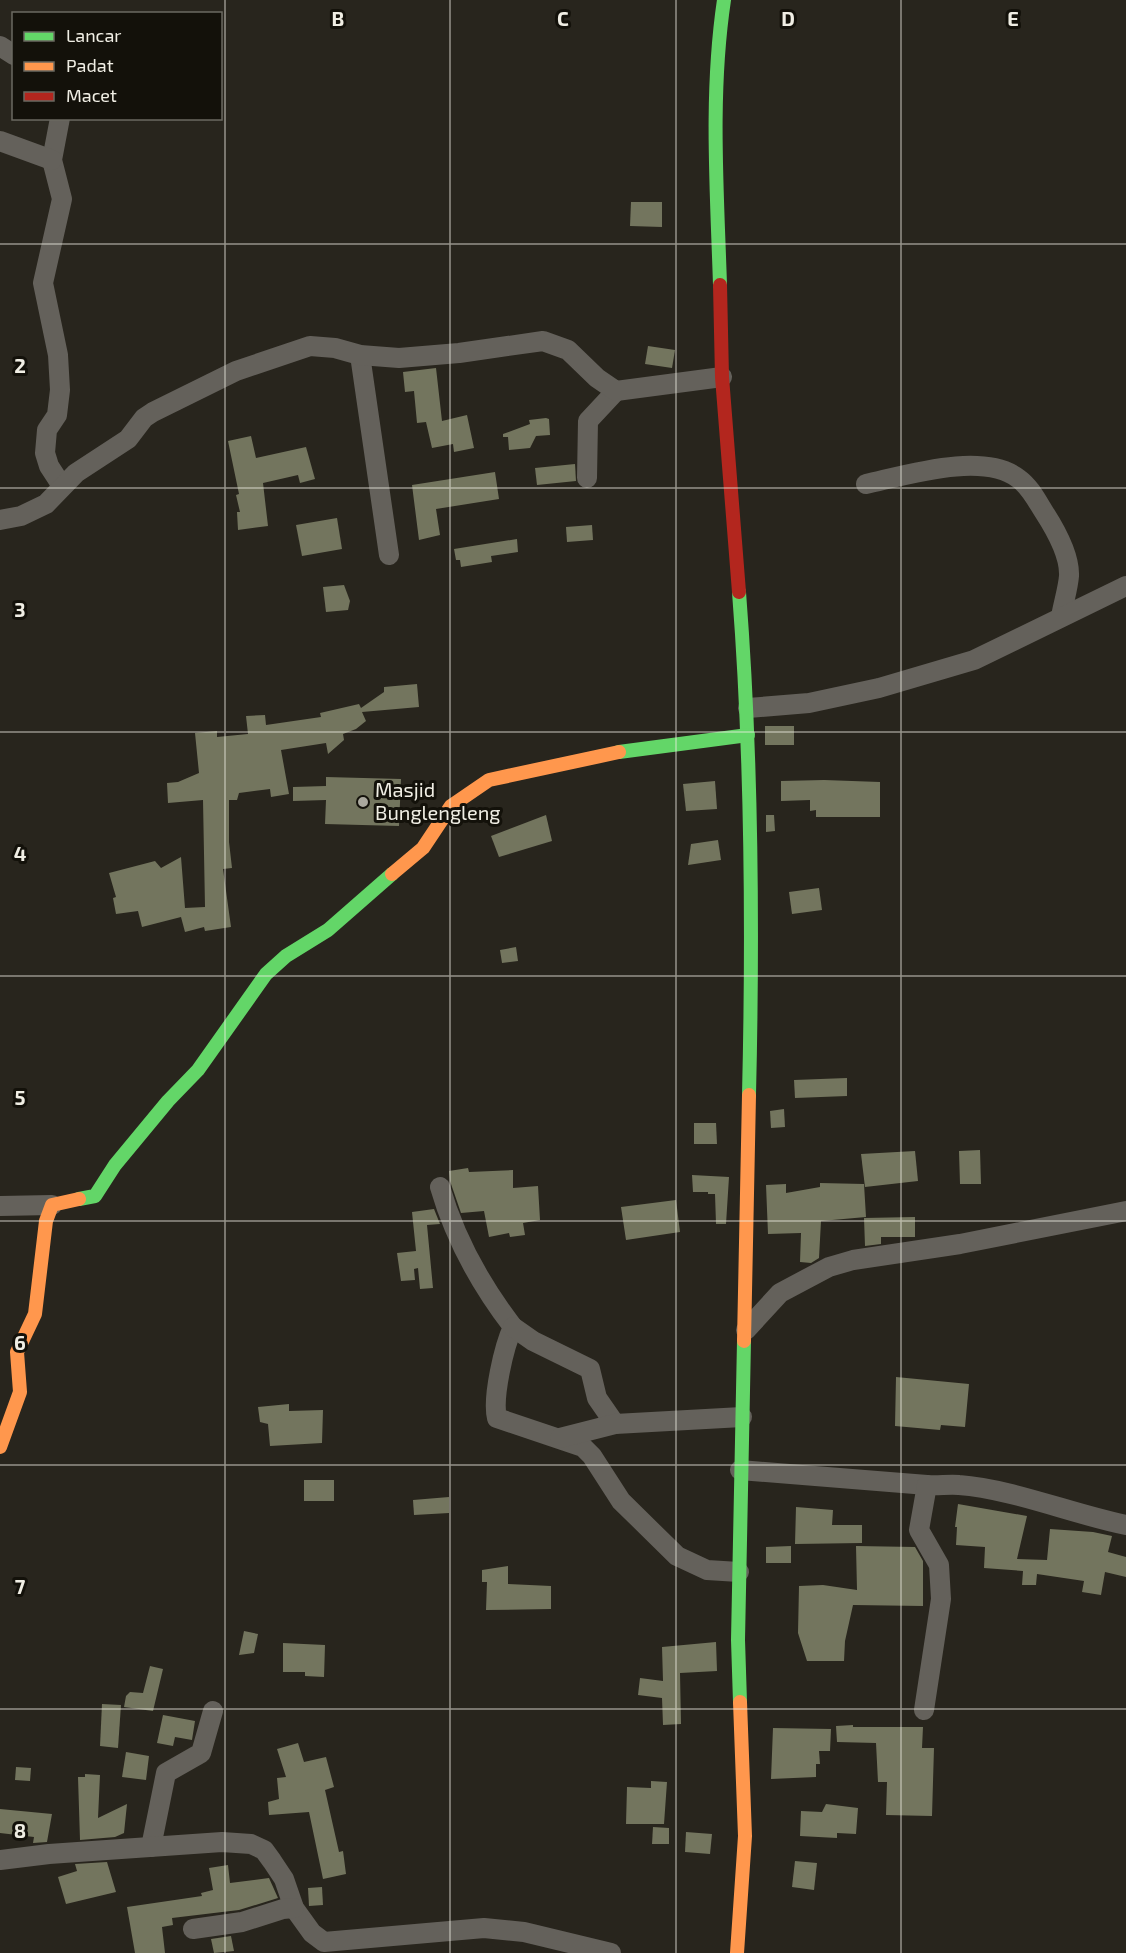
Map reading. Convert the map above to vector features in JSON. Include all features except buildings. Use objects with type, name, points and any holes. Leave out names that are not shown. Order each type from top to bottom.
[{"type":"street","points":[[724,0],[717,47],[715,94],[722,377],[748,708],[752,982],[738,1640],[745,1836],[737,1953]]},
{"type":"street","points":[[60,120],[52,160],[62,199],[43,283],[58,355],[60,390],[57,415],[47,430],[45,453],[49,466],[63,486]]},
{"type":"street","points":[[0,141],[52,160]]},
{"type":"street","points":[[0,520],[38,509],[76,473],[122,445],[153,412],[236,371],[310,346],[335,348],[360,355],[428,357],[543,341],[568,350],[597,378],[616,391]]},
{"type":"street","points":[[360,355],[389,555]]},
{"type":"street","points":[[586,478],[588,421],[616,391],[722,377]]},
{"type":"street","points":[[866,484],[929,471],[975,465],[1001,469],[1020,479],[1054,528],[1064,551],[1069,575],[1061,617]]},
{"type":"street","points":[[748,708],[809,703],[974,660],[1126,586]]},
{"type":"street","points":[[0,1206],[52,1204],[95,1196],[115,1165],[168,1101],[198,1070],[266,974],[286,956],[328,930],[423,848],[451,806],[469,792],[489,780],[581,759],[748,735]]},
{"type":"street","points":[[440,1187],[450,1220],[466,1259],[513,1327],[533,1341],[590,1369],[597,1398],[615,1424]]},
{"type":"street","points":[[0,1447],[20,1392],[17,1352],[35,1314],[46,1221],[52,1204]]},
{"type":"street","points":[[746,1330],[780,1293],[829,1267],[853,1260],[960,1244],[1126,1211]]},
{"type":"street","points":[[513,1327],[504,1346],[496,1402],[497,1418],[574,1442],[592,1456],[621,1501],[677,1556],[707,1570],[739,1572]]},
{"type":"street","points":[[560,1438],[615,1424],[742,1417]]},
{"type":"street","points":[[740,1470],[927,1485],[959,1485],[1010,1495],[1126,1525]]},
{"type":"street","points":[[924,1710],[941,1599],[939,1565],[919,1530],[927,1485]]},
{"type":"street","points":[[151,1847],[166,1773],[201,1753],[213,1711]]},
{"type":"street","points":[[0,1860],[222,1842],[251,1844],[264,1850],[284,1878],[294,1908],[316,1946],[336,1942],[484,1928],[524,1932],[611,1953]]},
{"type":"street","points":[[193,1929],[242,1922],[283,1909],[294,1908]]},
{"type":"traffic: fast","points":[[720,285],[716,106],[724,0]]},
{"type":"traffic: fast","points":[[739,592],[747,718],[750,844],[749,1095]]},
{"type":"traffic: fast","points":[[619,752],[748,735]]},
{"type":"traffic: fast","points":[[79,1199],[95,1196],[115,1165],[168,1101],[198,1070],[266,974],[286,956],[328,930],[392,874]]},
{"type":"traffic: fast","points":[[740,1702],[738,1640],[744,1341]]},
{"type":"traffic: slow","points":[[392,874],[423,848],[451,806],[489,780],[619,752]]},
{"type":"traffic: slow","points":[[744,1341],[749,1095]]},
{"type":"traffic: slow","points":[[0,1447],[20,1392],[17,1352],[35,1314],[46,1221],[52,1205],[79,1199]]},
{"type":"traffic: slow","points":[[737,1953],[745,1836],[740,1702]]},
{"type":"traffic: jam","points":[[720,285],[722,377],[739,592]]},
{"type":"place","name":"Masjid Bunglengleng","points":[[363,802]]}]
